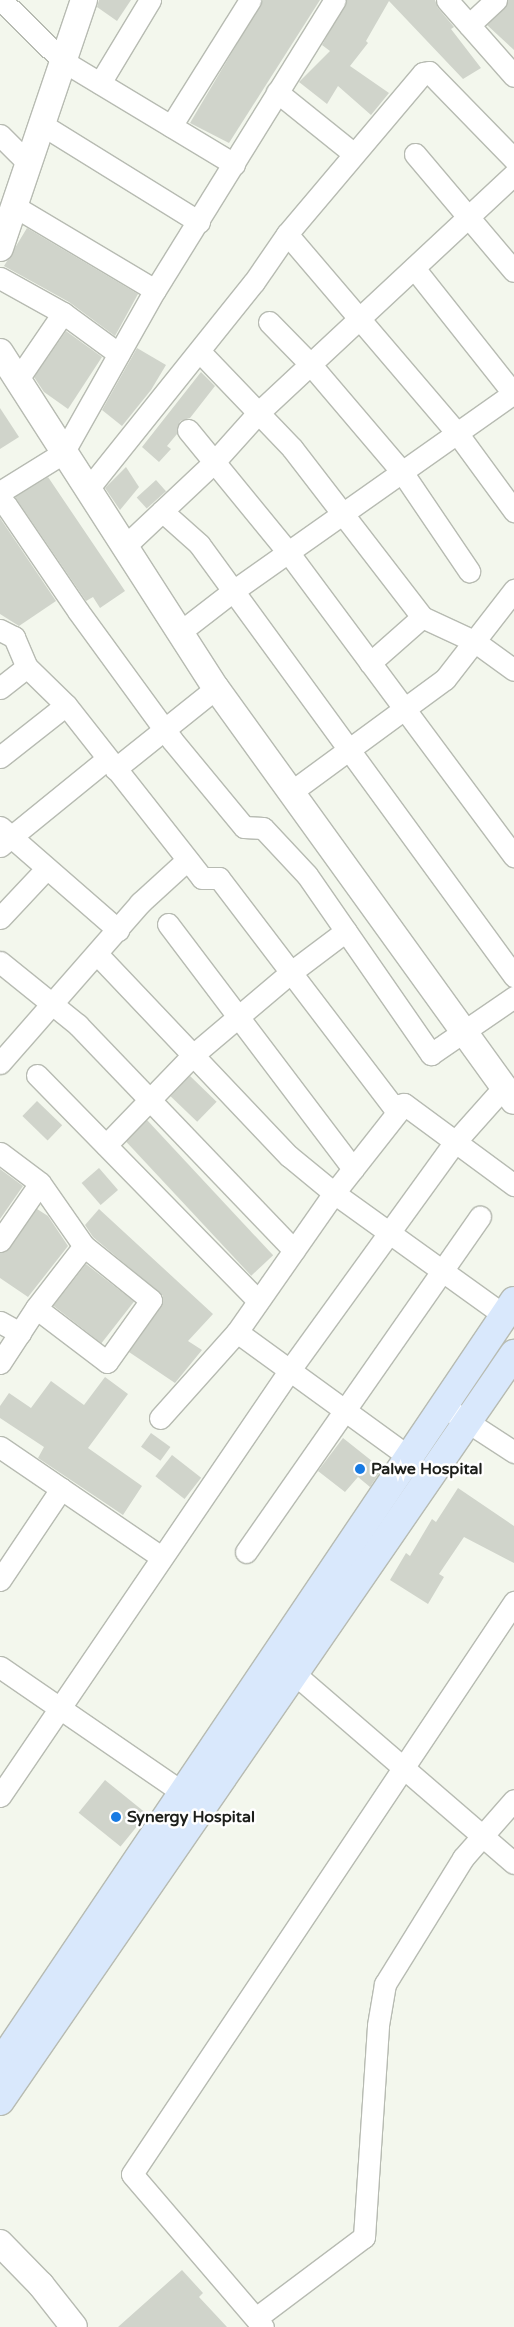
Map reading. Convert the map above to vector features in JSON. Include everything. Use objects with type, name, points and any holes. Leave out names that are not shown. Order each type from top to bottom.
[{"type":"main road","points":[[0,2100],[284,1665],[408,1458],[509,1308]]},
{"type":"main road","points":[[0,2064],[183,1793],[284,1665],[467,1421],[514,1354]]},
{"type":"street","points":[[1,0],[63,61],[234,164]]},
{"type":"street","points":[[0,248],[84,0]]},
{"type":"street","points":[[100,83],[150,0]]},
{"type":"street","points":[[171,126],[250,0]]},
{"type":"street","points":[[0,492],[63,453],[156,290],[335,0]]},
{"type":"street","points":[[447,0],[514,76]]},
{"type":"street","points":[[469,25],[496,0]]},
{"type":"street","points":[[88,489],[200,352],[287,234],[353,153],[425,71],[514,160]]},
{"type":"street","points":[[277,92],[353,153]]},
{"type":"street","points":[[41,124],[199,222]]},
{"type":"street","points":[[0,135],[28,163]]},
{"type":"street","points":[[415,154],[514,271]]},
{"type":"street","points":[[125,546],[214,462],[258,413],[312,365],[514,174]]},
{"type":"street","points":[[14,206],[156,290]]},
{"type":"street","points":[[287,234],[362,317],[457,433],[514,511]]},
{"type":"street","points":[[180,632],[233,591],[514,393],[414,268]]},
{"type":"street","points":[[0,278],[64,314],[119,354]]},
{"type":"street","points":[[18,379],[64,314]]},
{"type":"street","points":[[269,322],[312,365],[402,472],[469,571]]},
{"type":"street","points":[[0,352],[63,453],[216,688],[509,1094],[455,1142],[389,1233],[289,1371],[0,1796]]},
{"type":"street","points":[[200,352],[292,448],[344,513],[422,617],[474,641],[514,670]]},
{"type":"street","points":[[188,430],[288,552],[514,856]]},
{"type":"street","points":[[0,503],[6,505],[78,612],[164,729],[244,827],[263,828],[286,850],[346,931],[431,1054],[514,998]]},
{"type":"street","points":[[162,511],[199,544],[514,976]]},
{"type":"street","points":[[291,792],[445,679],[514,590]]},
{"type":"street","points":[[370,663],[422,617]]},
{"type":"street","points":[[0,630],[14,637],[27,667],[66,705],[202,878],[219,878],[393,1106],[404,1104],[514,1185]]},
{"type":"street","points":[[0,688],[27,667]]},
{"type":"street","points":[[118,930],[46,869],[3,837],[164,729],[216,688]]},
{"type":"street","points":[[0,757],[66,705]]},
{"type":"street","points":[[0,1063],[118,930],[140,902],[187,860]]},
{"type":"street","points":[[0,918],[46,869]]},
{"type":"street","points":[[168,924],[353,1169]]},
{"type":"street","points":[[106,1145],[193,1055],[290,973],[346,931]]},
{"type":"street","points":[[97,954],[289,1156],[334,1193],[441,1271],[509,1308]]},
{"type":"street","points":[[0,962],[78,1025],[294,1250]]},
{"type":"street","points":[[38,1075],[258,1301]]},
{"type":"street","points":[[160,1418],[237,1332],[334,1193],[404,1104]]},
{"type":"street","points":[[0,1153],[40,1183],[84,1246],[151,1300],[107,1362],[36,1308]]},
{"type":"street","points":[[0,1241],[40,1183]]},
{"type":"street","points":[[246,1552],[480,1216]]},
{"type":"street","points":[[0,1363],[36,1308],[84,1246]]},
{"type":"street","points":[[0,1322],[20,1333]]},
{"type":"street","points":[[237,1332],[408,1458]]},
{"type":"street","points":[[443,1406],[514,1452]]},
{"type":"street","points":[[0,1447],[161,1557]]},
{"type":"street","points":[[0,1580],[61,1488]]},
{"type":"street","points":[[514,1602],[132,2174],[260,2322],[364,2237],[378,2024],[385,1984],[463,1858],[514,1800]]},
{"type":"street","points":[[284,1665],[514,1863]]},
{"type":"street","points":[[0,1667],[183,1793]]},
{"type":"street","points":[[0,2243],[41,2285],[74,2327]]},
{"type":"building","points":[[99,0],[131,0],[117,21],[97,7]]},
{"type":"building","points":[[263,0],[320,0],[229,143],[190,123]]},
{"type":"building","points":[[347,0],[435,0],[438,8],[454,27],[451,29],[481,68],[463,79],[389,1],[366,41],[368,43],[350,66],[389,93],[371,115],[338,86],[327,104],[299,82],[330,51],[322,45]]},
{"type":"building","points":[[508,0],[514,0],[514,50],[487,25],[504,9]]},
{"type":"building","points":[[27,228],[138,294],[115,336],[69,302],[4,266]]},
{"type":"building","points":[[66,331],[102,357],[68,409],[44,392],[34,377]]},
{"type":"building","points":[[137,348],[166,365],[151,390],[122,426],[102,410]]},
{"type":"building","points":[[201,372],[215,386],[190,418],[180,421],[177,434],[167,446],[171,449],[159,462],[142,447]]},
{"type":"building","points":[[0,408],[19,437],[0,449]]},
{"type":"building","points":[[126,467],[139,487],[120,510],[105,488]]},
{"type":"building","points":[[48,477],[125,591],[100,608],[93,597],[86,601],[15,497]]},
{"type":"building","points":[[156,480],[166,491],[147,509],[137,497]]},
{"type":"building","points":[[0,518],[56,601],[19,626],[0,614]]},
{"type":"building","points":[[190,1076],[217,1102],[197,1122],[171,1096]]},
{"type":"building","points":[[37,1101],[62,1125],[48,1140],[22,1116]]},
{"type":"building","points":[[147,1120],[273,1255],[251,1276],[125,1140]]},
{"type":"building","points":[[99,1168],[118,1190],[101,1205],[82,1183]]},
{"type":"building","points":[[0,1169],[23,1186],[0,1219]]},
{"type":"building","points":[[37,1209],[48,1216],[68,1246],[28,1297],[0,1278],[0,1253],[10,1248]]},
{"type":"building","points":[[99,1209],[213,1314],[188,1341],[202,1350],[175,1383],[129,1352],[161,1307],[163,1296],[93,1237],[85,1225]]},
{"type":"building","points":[[86,1264],[134,1302],[101,1343],[53,1306]]},
{"type":"building","points":[[105,1377],[128,1394],[88,1448],[142,1486],[123,1515],[38,1458],[44,1447],[0,1418],[0,1406],[9,1393],[31,1408],[51,1381],[84,1405]]},
{"type":"building","points":[[151,1433],[170,1447],[160,1461],[141,1447]]},
{"type":"building","points":[[343,1438],[382,1469],[370,1487],[358,1477],[345,1492],[318,1471]]},
{"type":"building","points":[[172,1455],[201,1478],[185,1499],[155,1476]]},
{"type":"building","points":[[458,1488],[514,1526],[514,1563],[464,1537],[439,1574],[444,1577],[428,1604],[390,1580],[406,1553],[410,1556],[432,1519],[436,1522]]},
{"type":"building","points":[[105,1780],[147,1814],[121,1847],[79,1813]]},
{"type":"building","points":[[182,2270],[203,2293],[199,2297],[227,2327],[118,2327]]},
{"type":"place","name":"Palwe Hospital","points":[[360,1469]]},
{"type":"place","name":"Synergy Hospital","points":[[116,1817]]}]
